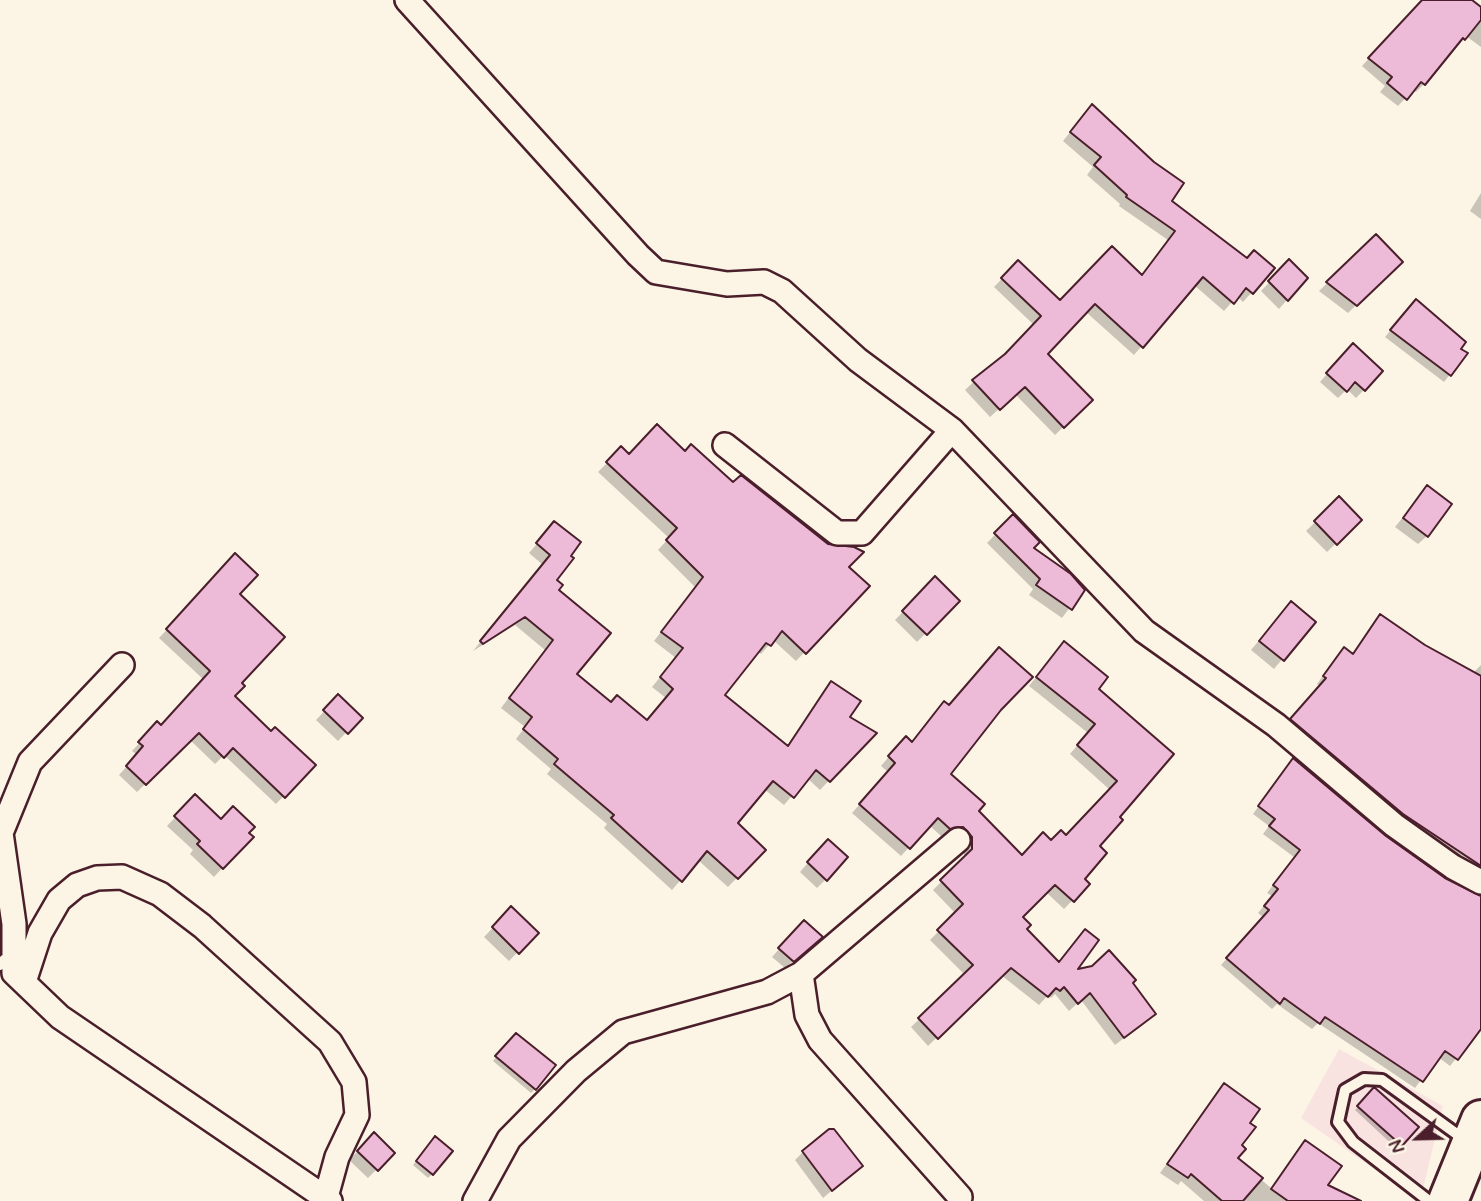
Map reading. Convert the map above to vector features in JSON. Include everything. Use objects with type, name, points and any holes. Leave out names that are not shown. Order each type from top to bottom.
[{"type":"highway","points":[[1448,1201],[1475,1132]]},
{"type":"street","points":[[407,0],[656,272],[727,284],[764,282],[782,291],[858,360],[951,430],[1144,631],[1276,724],[1394,825],[1453,867],[1481,882]]},
{"type":"street","points":[[725,445],[837,533],[862,533],[951,430]]},
{"type":"street","points":[[9,967],[14,924],[1,833],[30,762],[122,665]]},
{"type":"street","points":[[475,1201],[509,1139],[576,1071],[623,1032],[767,992],[801,974],[958,840]]},
{"type":"street","points":[[122,877],[160,894],[202,926],[330,1042],[354,1082],[357,1115],[337,1157],[328,1199],[60,1017],[9,967],[40,933],[59,900],[77,885],[97,878],[122,877]]},
{"type":"street","points":[[801,974],[807,1015],[820,1040],[960,1197]]},
{"type":"lane","points":[[1429,1201],[1353,1142],[1338,1122],[1345,1090],[1364,1079],[1382,1080],[1475,1132]]},
{"type":"shaded area","points":[[1339,1049],[1443,1106],[1420,1201],[1301,1118]]},
{"type":"building","points":[[1422,0],[1472,0],[1481,7],[1481,20],[1425,85],[1421,82],[1407,100],[1387,83],[1392,77],[1368,58]]},
{"type":"building","points":[[1092,104],[1154,162],[1184,183],[1172,201],[1247,258],[1254,250],[1275,268],[1253,294],[1246,288],[1234,304],[1203,277],[1143,348],[1095,304],[1048,354],[1093,400],[1064,428],[1025,387],[1000,410],[972,380],[1005,354],[1041,316],[1001,278],[1018,260],[1060,300],[1112,246],[1142,275],[1175,231],[1126,197],[1127,195],[1094,165],[1101,157],[1070,132]]},
{"type":"building","points":[[1376,234],[1403,262],[1357,306],[1326,282]]},
{"type":"building","points":[[1289,259],[1308,278],[1288,301],[1268,281]]},
{"type":"building","points":[[1416,299],[1466,342],[1461,349],[1468,353],[1451,376],[1390,330]]},
{"type":"building","points":[[1353,343],[1383,371],[1365,391],[1355,382],[1347,392],[1326,373]]},
{"type":"building","points":[[657,424],[685,451],[691,444],[733,482],[741,475],[828,544],[854,547],[864,552],[849,567],[870,586],[806,654],[782,631],[771,646],[766,643],[725,695],[788,746],[831,681],[861,701],[850,717],[877,733],[830,782],[816,770],[794,798],[773,781],[738,823],[766,850],[738,879],[707,851],[682,882],[611,818],[614,815],[554,764],[558,759],[523,729],[532,717],[509,698],[553,640],[525,617],[483,644],[480,641],[550,555],[536,543],[554,521],[581,542],[571,556],[574,558],[557,580],[563,585],[559,590],[611,633],[577,674],[611,702],[617,695],[647,720],[673,689],[660,677],[683,648],[661,632],[703,577],[666,540],[677,528],[606,462],[621,446],[629,454]]},
{"type":"building","points":[[1427,485],[1452,504],[1428,537],[1403,518]]},
{"type":"building","points":[[1339,496],[1362,520],[1337,545],[1314,521]]},
{"type":"building","points":[[1013,514],[1040,542],[1034,548],[1071,574],[1085,590],[1072,610],[1036,585],[1040,579],[994,533]]},
{"type":"building","points":[[235,553],[258,575],[240,594],[285,637],[242,683],[245,686],[235,696],[271,731],[275,727],[316,765],[285,798],[233,748],[224,758],[199,733],[146,785],[126,766],[143,746],[138,742],[157,721],[161,725],[210,671],[166,629]]},
{"type":"building","points":[[935,576],[960,601],[927,635],[902,611]]},
{"type":"building","points":[[1291,601],[1316,622],[1284,661],[1259,641]]},
{"type":"building","points":[[1380,614],[1425,645],[1481,676],[1481,866],[1403,814],[1290,719],[1326,678],[1323,676],[1344,647],[1353,654]]},
{"type":"building","points":[[1064,641],[1108,677],[1099,689],[1174,754],[1120,817],[1123,820],[1100,846],[1107,853],[1085,879],[1090,884],[1074,902],[1055,885],[1023,917],[1031,925],[1027,929],[1059,962],[1085,929],[1099,940],[1078,969],[1092,966],[1109,950],[1136,980],[1133,983],[1156,1014],[1124,1038],[1090,993],[1078,1004],[1064,987],[1060,991],[1056,988],[1048,997],[1011,968],[938,1039],[918,1018],[973,965],[937,930],[963,904],[940,880],[972,849],[972,837],[963,827],[950,829],[938,818],[910,849],[859,804],[895,763],[888,756],[906,736],[912,742],[944,701],[949,705],[999,647],[1033,677],[1001,710],[951,774],[985,804],[979,811],[1022,855],[1043,832],[1051,840],[1061,830],[1066,835],[1117,781],[1077,745],[1095,724],[1036,677]]},
{"type":"building","points":[[338,694],[363,718],[348,734],[323,710]]},
{"type":"building","points":[[1293,758],[1386,836],[1445,878],[1481,896],[1481,1029],[1458,1060],[1445,1051],[1423,1082],[1325,1017],[1320,1024],[1284,998],[1280,1004],[1226,958],[1269,910],[1264,906],[1278,889],[1273,885],[1300,850],[1269,826],[1275,819],[1258,806]]},
{"type":"building","points":[[195,794],[221,819],[233,806],[255,827],[249,833],[254,837],[223,869],[197,844],[200,841],[174,816]]},
{"type":"building","points":[[828,839],[848,857],[827,881],[807,862]]},
{"type":"building","points":[[511,906],[539,933],[519,954],[492,927]]},
{"type":"building","points":[[804,920],[823,937],[794,962],[778,948]]},
{"type":"building","points":[[516,1033],[556,1065],[536,1090],[495,1056]]},
{"type":"building","points":[[1224,1083],[1260,1109],[1250,1123],[1256,1127],[1242,1145],[1246,1149],[1238,1158],[1263,1178],[1243,1201],[1222,1201],[1191,1174],[1188,1178],[1167,1164]]},
{"type":"building","points":[[1374,1087],[1419,1127],[1402,1146],[1357,1106]]},
{"type":"building","points":[[829,1129],[834,1129],[863,1166],[832,1191],[802,1151]]},
{"type":"building","points":[[374,1132],[395,1153],[378,1171],[357,1151]]},
{"type":"building","points":[[435,1136],[453,1151],[433,1175],[416,1161]]},
{"type":"building","points":[[1305,1140],[1342,1166],[1328,1185],[1361,1201],[1288,1201],[1271,1189]]}]
